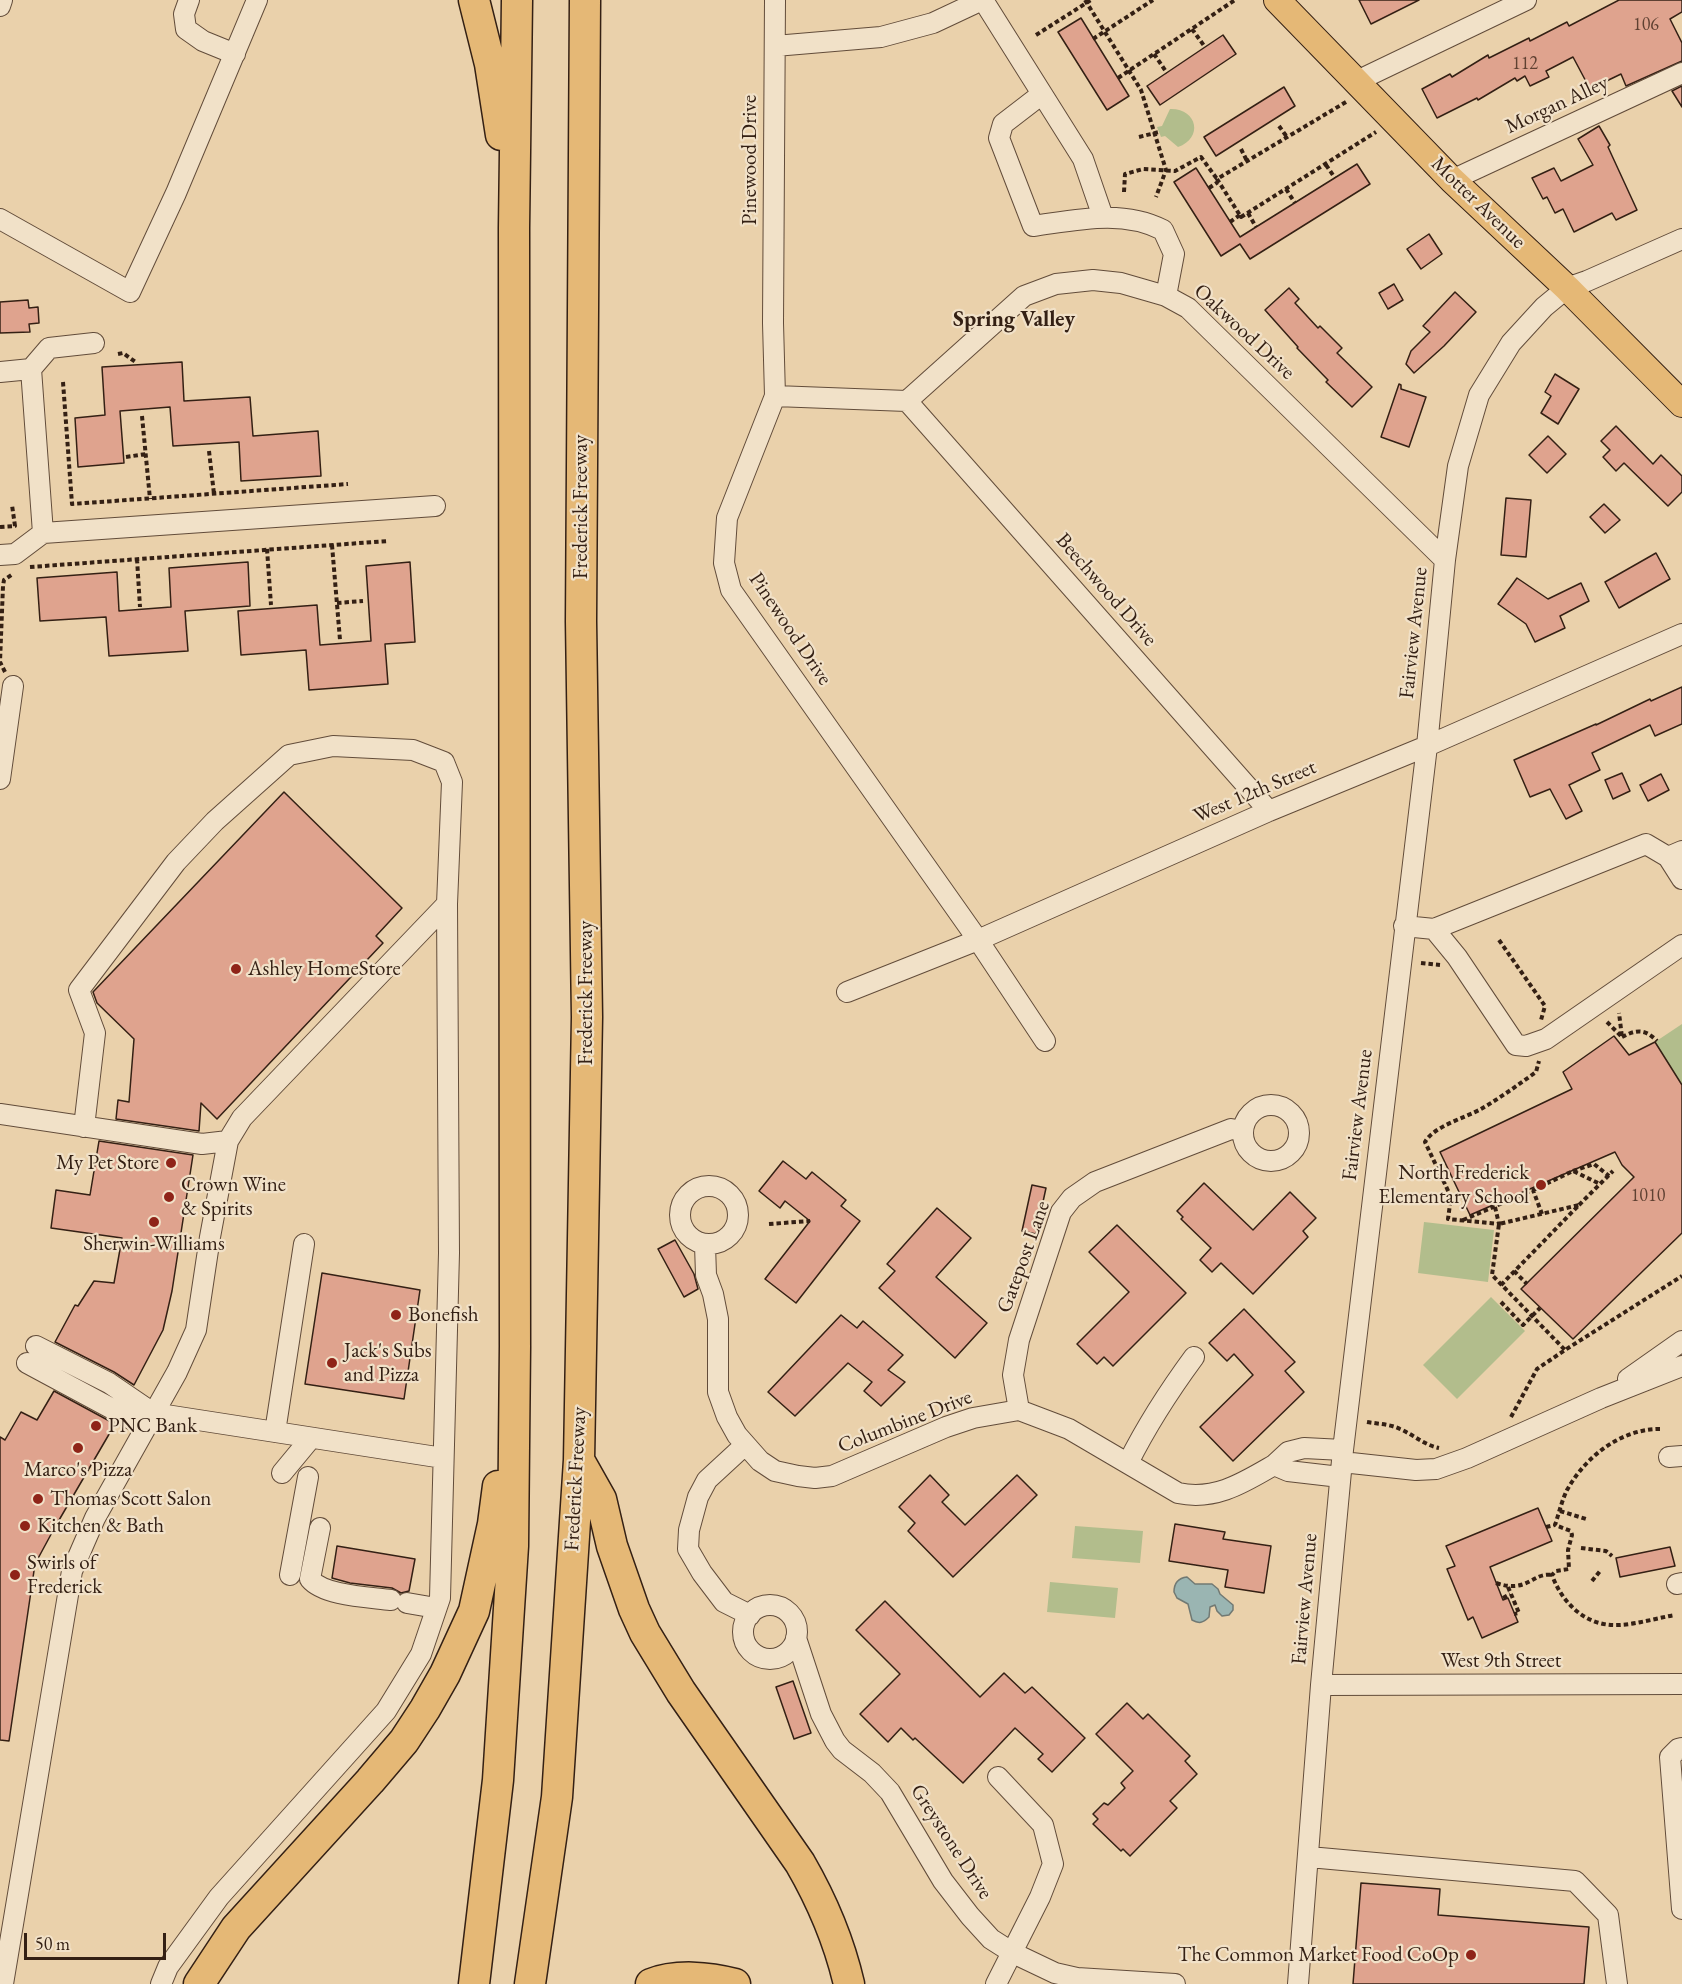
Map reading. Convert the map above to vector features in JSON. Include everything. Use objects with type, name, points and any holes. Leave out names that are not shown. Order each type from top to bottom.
[{"type":"highway","points":[[474,0],[490,64],[514,228]]},
{"type":"highway","points":[[474,1984],[498,1780],[513,1546],[515,1347],[514,228],[517,0]]},
{"type":"highway","name":"Frederick Freeway","points":[[530,1984],[557,1797],[579,1460],[587,1017],[581,621],[585,0]]},
{"type":"highway","points":[[199,1984],[236,1928],[404,1741],[445,1674],[474,1611],[486,1561],[493,1524],[515,1347]]},
{"type":"highway","points":[[579,1460],[601,1499],[612,1546],[645,1633],[681,1692],[813,1885],[842,1954],[849,1984]]},
{"type":"highway","points":[[651,1984],[682,1978],[707,1978],[735,1984]]},
{"type":"main road","name":"Motter Avenue","points":[[1277,0],[1351,92],[1452,180],[1567,288],[1682,404]]},
{"type":"street","points":[[0,6],[2,0]]},
{"type":"street","points":[[189,0],[184,14],[186,29],[203,41],[235,54]]},
{"type":"street","points":[[0,219],[130,292],[176,193],[257,0]]},
{"type":"street","name":"Pinewood Drive","points":[[775,0],[773,323],[775,396],[727,518],[724,563],[731,590],[978,940],[1045,1041]]},
{"type":"street","points":[[775,46],[881,37],[933,23],[983,0],[1083,159],[1103,217]]},
{"type":"street","points":[[1351,92],[1526,0]]},
{"type":"street","name":"Morgan Alley","points":[[1452,180],[1682,73]]},
{"type":"street","points":[[1042,94],[1003,124],[999,138],[1033,226],[1103,217],[1132,219],[1163,230],[1174,254],[1166,296]]},
{"type":"street","name":"Fairview Avenue","points":[[1298,1984],[1321,1685],[1342,1463],[1427,746],[1445,560],[1458,466],[1479,395],[1511,343],[1544,307],[1567,288],[1682,239]]},
{"type":"street","name":"Oakwood Drive","points":[[908,401],[1024,296],[1056,284],[1093,280],[1121,283],[1166,296],[1188,308],[1445,560]]},
{"type":"street","points":[[0,372],[31,369],[49,348],[94,343]]},
{"type":"street","points":[[31,369],[44,533]]},
{"type":"street","points":[[775,396],[908,401]]},
{"type":"street","name":"Beechwood Drive","points":[[908,401],[1269,811]]},
{"type":"street","points":[[0,555],[15,554],[44,533],[435,506]]},
{"type":"street","name":"West 12th Street","points":[[847,992],[978,940],[1269,811],[1427,746],[1682,634]]},
{"type":"street","points":[[0,779],[13,686]]},
{"type":"street","points":[[84,1127],[95,1033],[79,990],[176,862],[215,820],[289,755],[333,746],[413,750],[444,762],[452,782],[447,904],[448,1253],[440,1598],[421,1654],[386,1711],[219,1898],[165,1976]]},
{"type":"street","points":[[1404,926],[1434,929],[1646,844],[1675,854],[1682,879]]},
{"type":"street","points":[[3,1984],[72,1571],[95,1518],[177,1372],[196,1330],[228,1141],[242,1118],[447,904]]},
{"type":"street","points":[[1434,929],[1457,957],[1516,1045],[1526,1046],[1561,1030],[1676,949]]},
{"type":"street","points":[[0,1114],[202,1144],[228,1141]]},
{"type":"street","name":"Gatepost Lane","points":[[1019,1410],[1013,1375],[1019,1340],[1061,1212],[1072,1198],[1095,1182],[1231,1129],[1243,1131]]},
{"type":"street","points":[[275,1432],[304,1244]]},
{"type":"street","name":"Columbine Drive","points":[[705,1245],[706,1275],[718,1319],[718,1392],[736,1435],[760,1461],[775,1471],[815,1478],[832,1476],[946,1427],[973,1418],[1019,1410]]},
{"type":"street","points":[[1601,1398],[1682,1341]]},
{"type":"street","points":[[36,1346],[109,1383],[150,1420]]},
{"type":"street","points":[[1128,1463],[1143,1433],[1194,1357]]},
{"type":"street","points":[[27,1364],[150,1420],[275,1432],[443,1458]]},
{"type":"street","points":[[1274,1465],[1288,1471],[1342,1463],[1416,1470],[1436,1469],[1467,1458],[1601,1398],[1682,1366]]},
{"type":"street","points":[[1019,1410],[1069,1429],[1178,1493],[1199,1496],[1230,1488],[1274,1465],[1288,1452],[1304,1448],[1342,1463]]},
{"type":"street","points":[[282,1473],[311,1438]]},
{"type":"street","points":[[745,1445],[707,1480],[698,1497],[689,1530],[688,1549],[702,1573],[724,1602],[750,1615],[744,1631],[744,1640],[754,1654],[771,1659],[780,1658],[787,1653],[796,1638]]},
{"type":"street","points":[[290,1575],[308,1477]]},
{"type":"street","points":[[320,1528],[310,1579],[314,1584],[324,1590],[436,1608]]},
{"type":"street","name":"Greystone Drive","points":[[750,1615],[765,1606],[782,1608],[795,1621],[796,1638],[821,1714],[835,1741],[842,1750],[872,1773],[890,1792],[943,1881],[970,1917],[991,1938],[1013,1953],[1055,1973],[1077,1978],[1175,1984]]},
{"type":"street","name":"West 9th Street","points":[[1321,1685],[1682,1683]]},
{"type":"street","points":[[1682,1748],[1670,1757],[1678,1813],[1682,1909]]},
{"type":"street","points":[[996,1984],[1040,1897],[1053,1864],[1043,1825],[998,1777]]},
{"type":"street","points":[[1309,1857],[1575,1881],[1608,1915],[1617,1984]]},
{"type":"path","points":[[1093,39],[1153,0]]},
{"type":"path","points":[[1118,78],[1235,0]]},
{"type":"path","points":[[1036,35],[1088,1],[1141,90],[1157,133],[1166,170],[1156,197]]},
{"type":"path","points":[[1192,28],[1205,47]]},
{"type":"path","points":[[1154,54],[1167,73]]},
{"type":"path","points":[[1209,188],[1351,92]]},
{"type":"path","points":[[1279,126],[1287,137]]},
{"type":"path","points":[[1230,222],[1326,165],[1376,132]]},
{"type":"path","points":[[1139,137],[1157,133]]},
{"type":"path","points":[[1241,149],[1246,162]]},
{"type":"path","points":[[1124,192],[1125,174],[1143,169],[1175,171],[1201,157],[1240,215]]},
{"type":"path","points":[[1326,165],[1335,178]]},
{"type":"path","points":[[1286,189],[1295,203]]},
{"type":"path","points":[[1248,213],[1256,227]]},
{"type":"path","points":[[118,354],[123,353],[137,363]]},
{"type":"path","points":[[63,382],[72,504],[348,484]]},
{"type":"path","points":[[142,416],[150,499]]},
{"type":"path","points":[[209,451],[214,494]]},
{"type":"path","points":[[126,457],[146,454]]},
{"type":"path","points":[[0,527],[15,526],[12,505]]},
{"type":"path","points":[[13,686],[0,662],[2,587],[4,580],[20,567],[388,541]]},
{"type":"path","points":[[332,545],[340,640]]},
{"type":"path","points":[[267,549],[271,605]]},
{"type":"path","points":[[137,559],[140,607]]},
{"type":"path","points":[[337,603],[363,601]]},
{"type":"path","points":[[1499,940],[1545,1006],[1539,1029]]},
{"type":"path","points":[[1619,1013],[1622,1036]]},
{"type":"path","points":[[1606,1022],[1622,1036]]},
{"type":"path","points":[[1622,1036],[1634,1030],[1647,1032],[1657,1041]]},
{"type":"path","points":[[1539,1058],[1536,1072],[1481,1109],[1438,1130],[1425,1142],[1451,1197],[1448,1219],[1499,1224],[1579,1205]]},
{"type":"path","points":[[1462,1220],[1594,1164],[1609,1176]]},
{"type":"path","points":[[1501,1285],[1613,1171]]},
{"type":"path","points":[[1573,1172],[1600,1184]]},
{"type":"path","points":[[1533,1190],[1542,1214]]},
{"type":"path","points":[[1495,1207],[1499,1224],[1492,1275],[1564,1350]]},
{"type":"path","points":[[769,1224],[810,1221]]},
{"type":"path","points":[[1515,1271],[1527,1284]]},
{"type":"path","points":[[1502,1423],[1511,1417],[1537,1369],[1682,1276]]},
{"type":"path","points":[[1501,1302],[1522,1326],[1540,1308]]},
{"type":"path","points":[[1367,1422],[1400,1429],[1429,1446],[1443,1449]]},
{"type":"path","points":[[1555,1525],[1566,1492],[1576,1475],[1602,1449],[1615,1440],[1632,1433],[1660,1429]]},
{"type":"path","points":[[1560,1511],[1586,1520]]},
{"type":"path","points":[[1546,1527],[1555,1525],[1570,1531],[1572,1535],[1568,1550],[1569,1569],[1556,1571],[1552,1575]]},
{"type":"path","points":[[1581,1548],[1606,1551],[1612,1556]]},
{"type":"path","points":[[1592,1581],[1600,1571]]},
{"type":"path","points":[[1496,1583],[1508,1587],[1522,1586],[1546,1574],[1552,1575]]},
{"type":"path","points":[[1552,1575],[1568,1604],[1581,1615],[1598,1622],[1618,1625],[1675,1615]]},
{"type":"path","points":[[1508,1587],[1519,1613],[1514,1614]]},
{"type":"path","points":[[1503,1598],[1510,1594]]},
{"type":"green space","points":[[1170,109],[1186,113],[1194,124],[1192,137],[1178,147],[1165,136],[1161,137],[1157,127],[1162,126]]},
{"type":"green space","points":[[1682,1024],[1682,1085],[1655,1042]]},
{"type":"green space","points":[[1424,1222],[1494,1230],[1488,1282],[1418,1273]]},
{"type":"green space","points":[[1491,1297],[1525,1331],[1457,1399],[1423,1365]]},
{"type":"green space","points":[[1075,1526],[1143,1531],[1140,1563],[1072,1558]]},
{"type":"green space","points":[[1050,1582],[1118,1588],[1115,1618],[1047,1612]]},
{"type":"water","points":[[1187,1577],[1195,1584],[1212,1584],[1218,1589],[1220,1594],[1233,1605],[1233,1610],[1229,1615],[1222,1616],[1215,1605],[1210,1607],[1209,1617],[1205,1621],[1192,1620],[1188,1604],[1177,1598],[1174,1592],[1177,1582]]},
{"type":"building","points":[[1359,0],[1419,0],[1371,24]]},
{"type":"building","points":[[1619,0],[1682,0],[1682,12],[1670,19],[1682,43],[1682,61],[1626,86],[1621,74],[1590,89],[1573,57],[1546,71],[1549,77],[1530,86],[1525,76],[1517,81],[1515,78],[1478,100],[1477,98],[1437,118],[1422,89],[1450,74],[1452,77],[1488,55],[1489,58],[1529,38],[1530,41],[1567,22],[1569,26]]},
{"type":"building","points":[[1081,18],[1129,96],[1107,110],[1058,32]]},
{"type":"building","points":[[1223,35],[1236,54],[1160,105],[1147,86]]},
{"type":"building","points":[[1682,86],[1682,107],[1672,91]]},
{"type":"building","points":[[1284,87],[1295,106],[1216,156],[1204,137]]},
{"type":"building","points":[[1599,126],[1610,145],[1608,147],[1637,210],[1616,220],[1612,213],[1574,232],[1563,209],[1555,213],[1547,197],[1543,199],[1532,178],[1554,168],[1561,181],[1593,165],[1578,139]]},
{"type":"building","points":[[1357,164],[1370,184],[1250,259],[1240,244],[1221,256],[1174,182],[1196,168],[1240,237]]},
{"type":"building","points":[[1429,234],[1442,254],[1421,269],[1407,249]]},
{"type":"building","points":[[1394,284],[1403,300],[1388,309],[1379,293]]},
{"type":"building","points":[[1289,288],[1299,299],[1295,303],[1318,328],[1320,326],[1342,348],[1337,353],[1372,387],[1352,407],[1326,382],[1328,380],[1265,310]]},
{"type":"building","points":[[1455,292],[1476,312],[1414,373],[1406,364],[1411,351],[1430,332],[1423,326]]},
{"type":"building","points":[[28,300],[29,308],[38,307],[39,323],[29,324],[30,332],[0,333],[0,302]]},
{"type":"building","points":[[182,362],[184,401],[250,397],[253,436],[318,431],[321,476],[241,481],[239,442],[173,446],[170,407],[120,411],[124,463],[78,467],[75,418],[105,415],[102,367]]},
{"type":"building","points":[[1555,374],[1579,389],[1558,424],[1541,413],[1551,396],[1545,392]]},
{"type":"building","points":[[1399,384],[1401,389],[1426,397],[1409,447],[1381,437]]},
{"type":"building","points":[[1616,426],[1653,464],[1661,455],[1682,476],[1682,492],[1668,506],[1624,463],[1616,471],[1603,457],[1610,450],[1601,441]]},
{"type":"building","points":[[1548,436],[1566,454],[1547,473],[1529,455]]},
{"type":"building","points":[[1506,498],[1531,500],[1526,557],[1501,555]]},
{"type":"building","points":[[1604,504],[1620,520],[1605,533],[1590,517]]},
{"type":"building","points":[[1656,553],[1670,579],[1619,608],[1605,582]]},
{"type":"building","points":[[248,562],[250,606],[185,611],[188,651],[109,656],[106,617],[40,621],[37,578],[117,572],[119,611],[171,607],[169,568]]},
{"type":"building","points":[[410,562],[415,642],[385,644],[388,684],[309,690],[306,650],[241,655],[238,611],[317,605],[320,645],[371,641],[366,566]]},
{"type":"building","points":[[1517,578],[1548,599],[1581,583],[1589,601],[1560,616],[1565,628],[1535,642],[1526,624],[1498,604]]},
{"type":"building","points":[[1682,687],[1682,724],[1655,736],[1650,725],[1592,753],[1600,770],[1569,785],[1582,811],[1566,819],[1550,789],[1530,797],[1514,760]]},
{"type":"building","points":[[1622,773],[1630,791],[1613,799],[1605,780]]},
{"type":"building","points":[[1661,774],[1669,790],[1648,801],[1640,785]]},
{"type":"building","name":"Ashley HomeStore","points":[[284,792],[402,908],[376,936],[383,943],[217,1119],[201,1103],[199,1131],[116,1119],[118,1100],[129,1102],[134,1039],[97,1003],[93,992]]},
{"type":"building","name":"North Frederick Elementary School","points":[[1614,1036],[1629,1055],[1655,1042],[1682,1085],[1682,1233],[1573,1339],[1521,1289],[1634,1177],[1622,1165],[1615,1152],[1470,1215],[1440,1152],[1572,1089],[1563,1072]]},
{"type":"building","points":[[99,1141],[193,1155],[172,1291],[163,1330],[134,1385],[114,1372],[55,1342],[75,1305],[78,1306],[94,1281],[114,1283],[122,1238],[51,1228],[56,1190],[90,1195]]},
{"type":"building","points":[[783,1161],[806,1179],[812,1172],[846,1200],[841,1206],[860,1221],[796,1303],[765,1279],[810,1221],[785,1201],[780,1208],[759,1191]]},
{"type":"building","points":[[1204,1183],[1253,1230],[1290,1192],[1316,1218],[1303,1231],[1308,1237],[1253,1294],[1221,1263],[1212,1272],[1200,1260],[1211,1248],[1181,1219],[1183,1217],[1177,1211]]},
{"type":"building","points":[[1032,1185],[1046,1188],[1036,1234],[1022,1231]]},
{"type":"building","points":[[937,1208],[971,1238],[936,1277],[987,1323],[955,1358],[879,1288],[895,1271],[887,1264]]},
{"type":"building","points":[[1117,1225],[1186,1293],[1113,1366],[1104,1357],[1097,1364],[1077,1344],[1129,1292],[1089,1252]]},
{"type":"building","points":[[675,1240],[694,1274],[698,1289],[684,1297],[658,1249]]},
{"type":"building","points":[[322,1273],[420,1290],[404,1399],[305,1384]]},
{"type":"building","points":[[1244,1309],[1295,1362],[1285,1371],[1304,1392],[1233,1461],[1200,1427],[1253,1375],[1234,1354],[1227,1361],[1209,1343]]},
{"type":"building","points":[[841,1315],[857,1328],[863,1321],[903,1355],[888,1370],[905,1382],[881,1406],[864,1391],[872,1382],[848,1363],[795,1416],[768,1392]]},
{"type":"building","points":[[54,1391],[115,1424],[35,1564],[9,1741],[0,1740],[0,1437],[5,1440],[21,1412],[37,1420]]},
{"type":"building","points":[[930,1475],[949,1495],[942,1502],[965,1525],[1017,1475],[1037,1495],[953,1577],[908,1531],[915,1523],[899,1507]]},
{"type":"building","points":[[1538,1508],[1552,1541],[1490,1567],[1503,1600],[1508,1598],[1518,1622],[1482,1638],[1473,1617],[1468,1620],[1447,1569],[1455,1566],[1446,1546]]},
{"type":"building","points":[[1175,1524],[1225,1532],[1223,1539],[1271,1546],[1264,1593],[1225,1587],[1228,1570],[1169,1561]]},
{"type":"building","points":[[337,1546],[415,1559],[409,1591],[401,1593],[392,1588],[350,1583],[332,1578]]},
{"type":"building","points":[[1670,1547],[1675,1566],[1620,1577],[1616,1558]]},
{"type":"building","points":[[885,1601],[980,1697],[1004,1673],[1025,1693],[1032,1687],[1085,1738],[1052,1772],[1038,1759],[1043,1754],[1015,1728],[963,1783],[915,1738],[913,1740],[901,1728],[888,1742],[860,1714],[900,1674],[856,1630]]},
{"type":"building","points":[[793,1681],[811,1733],[794,1739],[776,1687]]},
{"type":"building","points":[[1127,1703],[1143,1719],[1148,1714],[1190,1756],[1185,1761],[1197,1774],[1170,1801],[1177,1808],[1130,1856],[1123,1849],[1121,1851],[1093,1824],[1098,1819],[1093,1814],[1104,1803],[1108,1805],[1125,1788],[1121,1783],[1133,1771],[1096,1734]]},
{"type":"building","name":"The Common Market Food CoOp","points":[[1361,1883],[1440,1889],[1438,1915],[1589,1927],[1584,1984],[1353,1984]]},
{"type":"place","name":"Ashley HomeStore","points":[[236,969]]},
{"type":"place","name":"My Pet Store","points":[[171,1163]]},
{"type":"place","name":"North Frederick Elementary School","points":[[1541,1185]]},
{"type":"place","name":"Crown Wine & Spirits","points":[[169,1197]]},
{"type":"place","name":"Sherwin-Williams","points":[[154,1222]]},
{"type":"place","name":"Bonefish","points":[[396,1315]]},
{"type":"place","name":"Jack's Subs and Pizza","points":[[332,1363]]},
{"type":"place","name":"PNC Bank","points":[[96,1426]]},
{"type":"place","name":"Marco's Pizza","points":[[78,1448]]},
{"type":"place","name":"Thomas Scott Salon","points":[[38,1499]]},
{"type":"place","name":"Kitchen & Bath","points":[[25,1526]]},
{"type":"place","name":"Swirls of Frederick","points":[[15,1575]]},
{"type":"place","name":"The Common Market Food CoOp","points":[[1471,1955]]},
{"type":"district","name":"Spring Valley","points":[[1014,320]]}]
